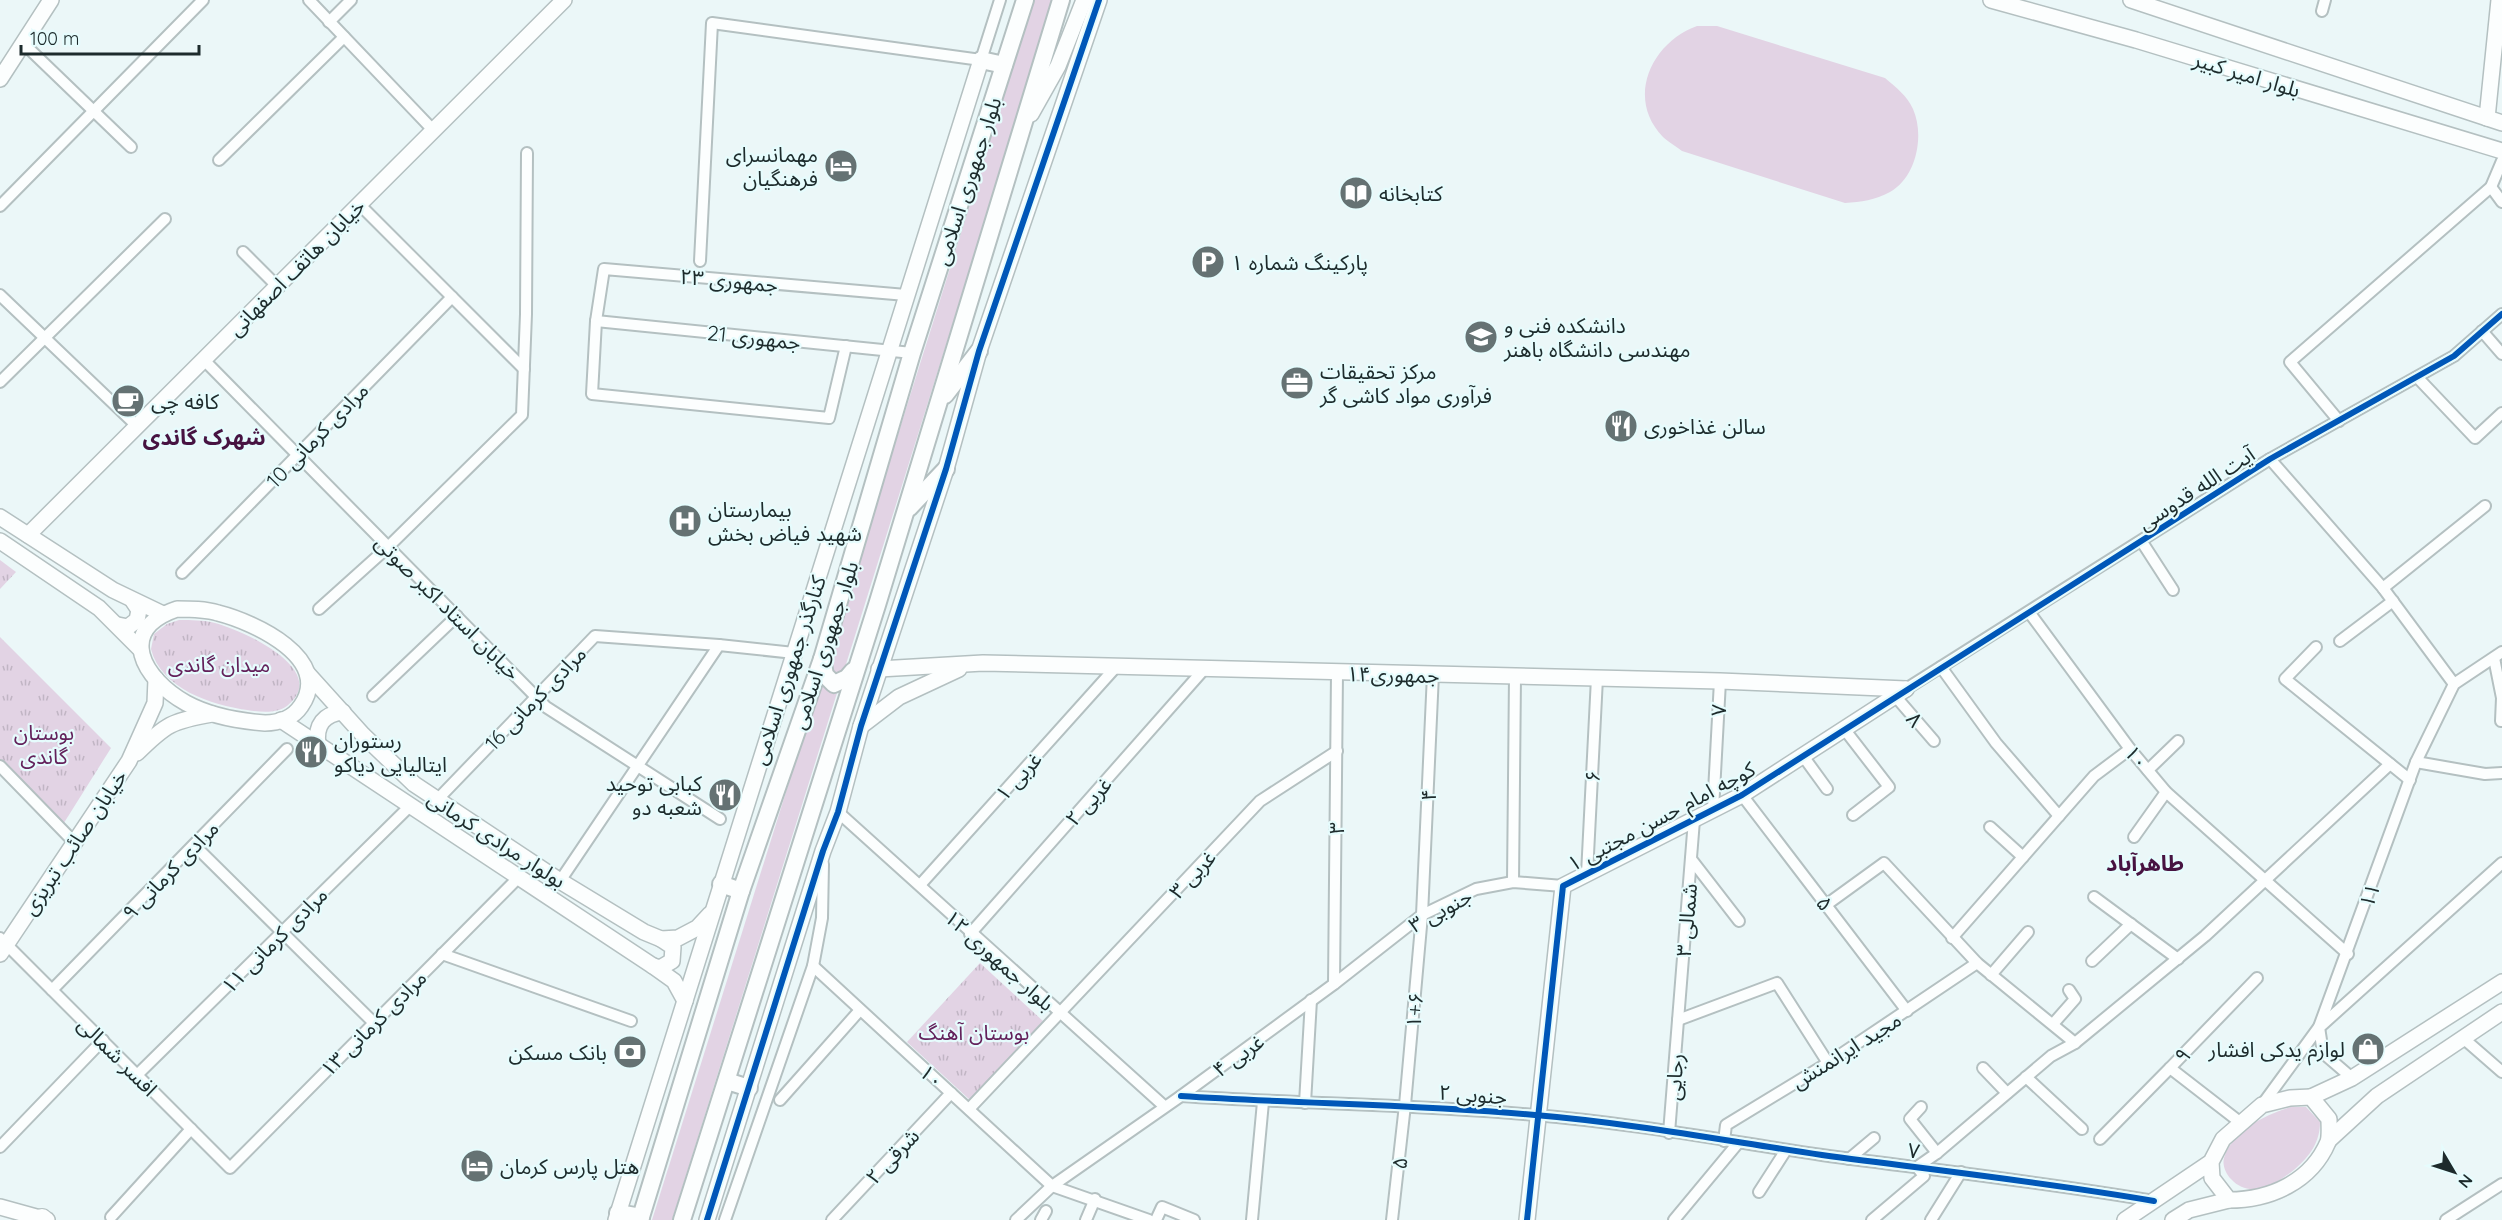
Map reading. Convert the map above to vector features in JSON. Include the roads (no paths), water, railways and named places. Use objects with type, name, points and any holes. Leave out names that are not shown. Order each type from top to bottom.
[{"type":"main road","name":"بلوار جمهوری اسلامی","points":[[641,1219],[741,891],[822,659],[912,353],[1025,0]]},
{"type":"main road","name":"بلوار جمهوری اسلامی","points":[[682,1220],[906,511],[1061,0]]},
{"type":"main road","points":[[981,60],[1004,65]]},
{"type":"main road","points":[[939,402],[979,351]]},
{"type":"main road","points":[[906,511],[946,469]]},
{"type":"main road","points":[[822,659],[825,675],[834,684],[847,678],[855,668]]},
{"type":"main road","points":[[721,884],[741,891]]},
{"type":"main road","points":[[727,1081],[749,1088]]},
{"type":"main road","points":[[617,1216],[641,1219]]},
{"type":"street","points":[[0,79],[51,0]]},
{"type":"street","points":[[0,206],[203,0]]},
{"type":"street","points":[[309,0],[434,130]]},
{"type":"street","points":[[329,22],[351,0]]},
{"type":"street","name":"خیابان هاتف اصفهانی","points":[[28,535],[564,0]]},
{"type":"street","points":[[700,261],[712,23],[981,60],[1000,0]]},
{"type":"street","points":[[1025,124],[1058,66],[1084,0]]},
{"type":"street","points":[[707,1220],[823,851],[838,812],[879,669],[946,469],[979,351],[1099,0]]},
{"type":"street","name":"بلوار امیر کبیر","points":[[1991,0],[2114,34],[2502,151]]},
{"type":"street","name":"بلوار امیر کبیر","points":[[2131,0],[2494,120]]},
{"type":"street","points":[[2494,120],[2499,0]]},
{"type":"street","points":[[219,160],[344,37]]},
{"type":"street","points":[[24,44],[131,147]]},
{"type":"street","name":"کنارگذر جمهوری اسلامی","points":[[617,1216],[981,60]]},
{"type":"street","points":[[319,609],[388,547],[522,415],[526,153]]},
{"type":"street","points":[[2339,421],[2290,362],[2491,187],[2502,161]]},
{"type":"street","points":[[2491,187],[2502,202]]},
{"type":"street","points":[[359,204],[524,369]]},
{"type":"street","points":[[0,382],[165,219]]},
{"type":"street","points":[[243,252],[277,286]]},
{"type":"street","name":"۲۳ جمهوری","points":[[596,321],[604,269],[906,295]]},
{"type":"street","points":[[0,295],[137,426]]},
{"type":"street","name":"مرادی کرمانی 10","points":[[182,573],[452,297]]},
{"type":"street","name":"آیت الله قدوسی","points":[[1901,693],[2270,459],[2454,356],[2502,314]]},
{"type":"street","points":[[596,321],[592,393],[805,416],[829,418],[846,346]]},
{"type":"street","name":"جمهوری 21","points":[[596,321],[912,353]]},
{"type":"street","points":[[2482,331],[2502,354]]},
{"type":"street","name":"خیابان استاد اکبر صوتی","points":[[204,360],[546,707],[720,819]]},
{"type":"street","points":[[2417,377],[2475,438],[2502,413]]},
{"type":"street","points":[[2270,459],[2383,588],[2454,684],[2498,655],[2502,698],[2501,721]]},
{"type":"street","points":[[2383,588],[2485,506]]},
{"type":"street","points":[[0,517],[133,601],[163,614]]},
{"type":"street","points":[[0,541],[99,608],[141,650]]},
{"type":"street","points":[[2142,542],[2173,590]]},
{"type":"street","points":[[118,625],[128,627],[138,621],[139,610],[133,601]]},
{"type":"street","points":[[2340,641],[2393,601]]},
{"type":"street","points":[[177,609],[217,612],[266,633],[296,654],[308,674],[309,687],[305,700],[290,717],[281,720],[252,722],[212,714],[186,703],[156,679],[143,661],[141,639],[146,627],[163,614],[177,609]]},
{"type":"street","name":"۱۰","points":[[2030,612],[2130,748],[2166,792],[2348,954]]},
{"type":"street","points":[[373,696],[457,616]]},
{"type":"street","name":"مرادی کرمانی 16","points":[[437,800],[595,636],[794,653]]},
{"type":"street","points":[[560,881],[718,645]]},
{"type":"street","points":[[2316,647],[2285,679],[2410,780]]},
{"type":"street","points":[[861,726],[881,708],[918,686],[953,670],[983,663]]},
{"type":"street","name":"جمهوری۱۴","points":[[879,669],[983,663],[1115,668],[1206,668],[1720,681],[1901,693]]},
{"type":"street","name":"۱ غربی","points":[[920,885],[1115,668]]},
{"type":"street","name":"۲ غربی","points":[[970,934],[1206,668]]},
{"type":"street","points":[[1941,668],[1996,743],[2059,816]]},
{"type":"street","name":"۳","points":[[1334,984],[1337,673]]},
{"type":"street","name":"بولوار مرادی کرمانی","points":[[308,674],[414,784],[560,881],[644,932],[662,939]]},
{"type":"street","name":"۴","points":[[1422,915],[1433,674]]},
{"type":"street","points":[[1513,882],[1515,676]]},
{"type":"street","name":"۶","points":[[1587,874],[1597,678]]},
{"type":"street","name":"خیابان صائب تبریزی","points":[[2,945],[129,761],[155,703],[156,679]]},
{"type":"street","name":"۷","points":[[1713,810],[1720,681]]},
{"type":"street","name":"۱۱","points":[[2262,1105],[2319,1028],[2348,954],[2416,762],[2454,684]]},
{"type":"street","name":"کوچه امام حسن مجتبی ۱","points":[[1527,1220],[1563,886],[1742,795],[1901,693]]},
{"type":"street","name":"۸","points":[[1901,693],[1934,741]]},
{"type":"street","points":[[318,744],[319,725],[325,717],[343,712]]},
{"type":"street","name":"خیابان صائب تبریزی","points":[[129,761],[162,729],[177,720],[212,714]]},
{"type":"street","name":"بولوار مرادی کرمانی","points":[[281,720],[411,805],[517,879],[653,966],[674,981],[685,1001]]},
{"type":"street","points":[[1845,730],[1889,787],[1853,815]]},
{"type":"street","points":[[2148,770],[2178,741]]},
{"type":"street","points":[[1952,938],[2094,776],[2130,748]]},
{"type":"street","name":"مرادی کرمانی ۹","points":[[52,990],[287,749]]},
{"type":"street","name":"۳ غربی","points":[[969,1109],[1260,801],[1338,751]]},
{"type":"street","points":[[1803,756],[1827,789]]},
{"type":"street","points":[[2416,762],[2485,774],[2502,773]]},
{"type":"street","points":[[1872,1220],[1924,1176],[1917,1167],[1937,1154],[2051,1056],[2075,1042],[2178,959],[2266,883],[2390,764]]},
{"type":"street","points":[[0,766],[74,842]]},
{"type":"street","points":[[2134,837],[2166,792]]},
{"type":"street","name":"۵","points":[[1742,795],[1907,1011]]},
{"type":"street","name":"مرادی کرمانی ۱۱","points":[[137,1075],[411,805]]},
{"type":"street","name":"بلوار جمهوری ۱۲","points":[[838,812],[920,885],[970,934],[1164,1106]]},
{"type":"street","name":"۳ شمالی","points":[[1678,1020],[1694,820]]},
{"type":"street","points":[[1990,827],[2023,857]]},
{"type":"street","points":[[194,845],[374,1023]]},
{"type":"street","points":[[725,1220],[813,966],[822,918],[823,851]]},
{"type":"street","points":[[1691,859],[1738,921]]},
{"type":"street","points":[[1826,905],[1884,863],[1977,963],[2075,1042]]},
{"type":"street","points":[[2352,1078],[2323,1053],[2319,1028],[2502,863]]},
{"type":"street","name":"مرادی کرمانی ۱۳","points":[[230,1168],[517,879]]},
{"type":"street","name":"۳ جنوبی","points":[[1334,984],[1422,915],[1476,889],[1513,882],[1563,886]]},
{"type":"street","points":[[2094,897],[2178,959]]},
{"type":"street","points":[[662,939],[678,938],[697,928],[712,912]]},
{"type":"street","name":"۱+۶","points":[[1406,1105],[1422,915]]},
{"type":"street","points":[[2092,961],[2131,924]]},
{"type":"street","points":[[1991,975],[2028,932]]},
{"type":"street","points":[[653,966],[667,966],[674,954],[673,947],[662,939]]},
{"type":"street","name":"افسر شمالی","points":[[2,945],[52,990],[230,1168]]},
{"type":"street","points":[[442,954],[631,1021]]},
{"type":"street","name":"مجید ایرانمنش","points":[[1724,1141],[1726,1125],[1828,1063],[1977,963]]},
{"type":"street","name":"۱۰","points":[[813,966],[1052,1185]]},
{"type":"street","name":"۹","points":[[2241,1123],[2170,1068],[2257,978]]},
{"type":"street","points":[[2125,1220],[2211,1162],[2223,1139],[2262,1105],[2290,1098],[2310,1098],[2352,1078],[2502,982]]},
{"type":"street","points":[[1678,1020],[1777,983],[1828,1063]]},
{"type":"street","name":"۴ غربی","points":[[1016,1220],[1052,1185],[1181,1096],[1334,984]]},
{"type":"street","points":[[2053,1024],[2075,999],[2069,990]]},
{"type":"street","points":[[1305,1103],[1311,1000]]},
{"type":"street","points":[[780,1100],[860,1010]]},
{"type":"street","points":[[2173,1220],[2188,1210],[2229,1200],[2251,1200],[2284,1190],[2312,1166],[2329,1140],[2377,1096],[2502,1012]]},
{"type":"street","name":"رجایی","points":[[1669,1133],[1678,1020]]},
{"type":"street","points":[[2463,1038],[2502,1072]]},
{"type":"street","points":[[0,1147],[103,1040]]},
{"type":"street","points":[[1983,1068],[2007,1093]]},
{"type":"street","points":[[2100,1139],[2170,1068]]},
{"type":"street","points":[[2026,1077],[2082,1129]]},
{"type":"street","name":"۲ شرقی","points":[[832,1220],[951,1093]]},
{"type":"street","name":"۲ جنوبی","points":[[1181,1096],[1263,1102],[1406,1105],[1538,1115],[1669,1133]]},
{"type":"street","points":[[2310,1098],[2329,1119],[2329,1140]]},
{"type":"street","points":[[1252,1220],[1263,1102]]},
{"type":"street","name":"۵","points":[[1392,1220],[1406,1105]]},
{"type":"street","points":[[1921,1107],[1910,1119],[1937,1154]]},
{"type":"street","points":[[111,1217],[191,1129]]},
{"type":"street","name":"۷","points":[[1669,1133],[1849,1159],[2049,1183],[2154,1201]]},
{"type":"street","points":[[1849,1159],[1874,1138]]},
{"type":"street","points":[[1674,1220],[1738,1143]]},
{"type":"street","points":[[1759,1192],[1786,1150]]},
{"type":"street","points":[[2211,1162],[2212,1178],[2229,1200]]},
{"type":"street","points":[[1931,1220],[1960,1172]]},
{"type":"street","points":[[2445,1220],[2502,1184]]},
{"type":"street","points":[[1052,1185],[1149,1220]]},
{"type":"street","points":[[1086,1220],[1095,1199]]},
{"type":"street","points":[[0,1207],[44,1220]]},
{"type":"street","points":[[1156,1220],[1162,1207],[1194,1220]]},
{"type":"place","name":"مهمانسرای فرهنگیان","points":[[841,166]]},
{"type":"place","name":"کتابخانه","points":[[1356,193]]},
{"type":"place","name":"پارکینگ شماره ۱","points":[[1208,262]]},
{"type":"place","name":"دانشکده فنی و مهندسی دانشگاه باهنر","points":[[1481,337]]},
{"type":"place","name":"مرکز تحقیقات فرآوری مواد کاشی گر","points":[[1297,383]]},
{"type":"place","name":"کافه چی","points":[[128,401]]},
{"type":"place","name":"سالن غذاخوری","points":[[1621,426]]},
{"type":"place","name":"بیمارستان شهید فیاض بخش","points":[[685,521]]},
{"type":"place","name":"رستوران ایتالیایی دیاکو","points":[[311,752]]},
{"type":"place","name":"کبابی توحید شعبه دو","points":[[725,795]]},
{"type":"place","name":"لوازم یدکی افشار","points":[[2368,1049]]},
{"type":"place","name":"بانک مسکن","points":[[630,1052]]},
{"type":"place","name":"هتل پارس کرمان","points":[[477,1166]]},
{"type":"district","name":"شهرک گاندی","points":[[204,437]]},
{"type":"district","name":"طاهرآباد","points":[[2145,863]]},
{"type":"park label","name":"میدان گاندی","points":[[219,664]]},
{"type":"park label","name":"بوستان گاندی","points":[[44,744]]},
{"type":"park label","name":"بوستان آهنگ","points":[[974,1032]]}]
